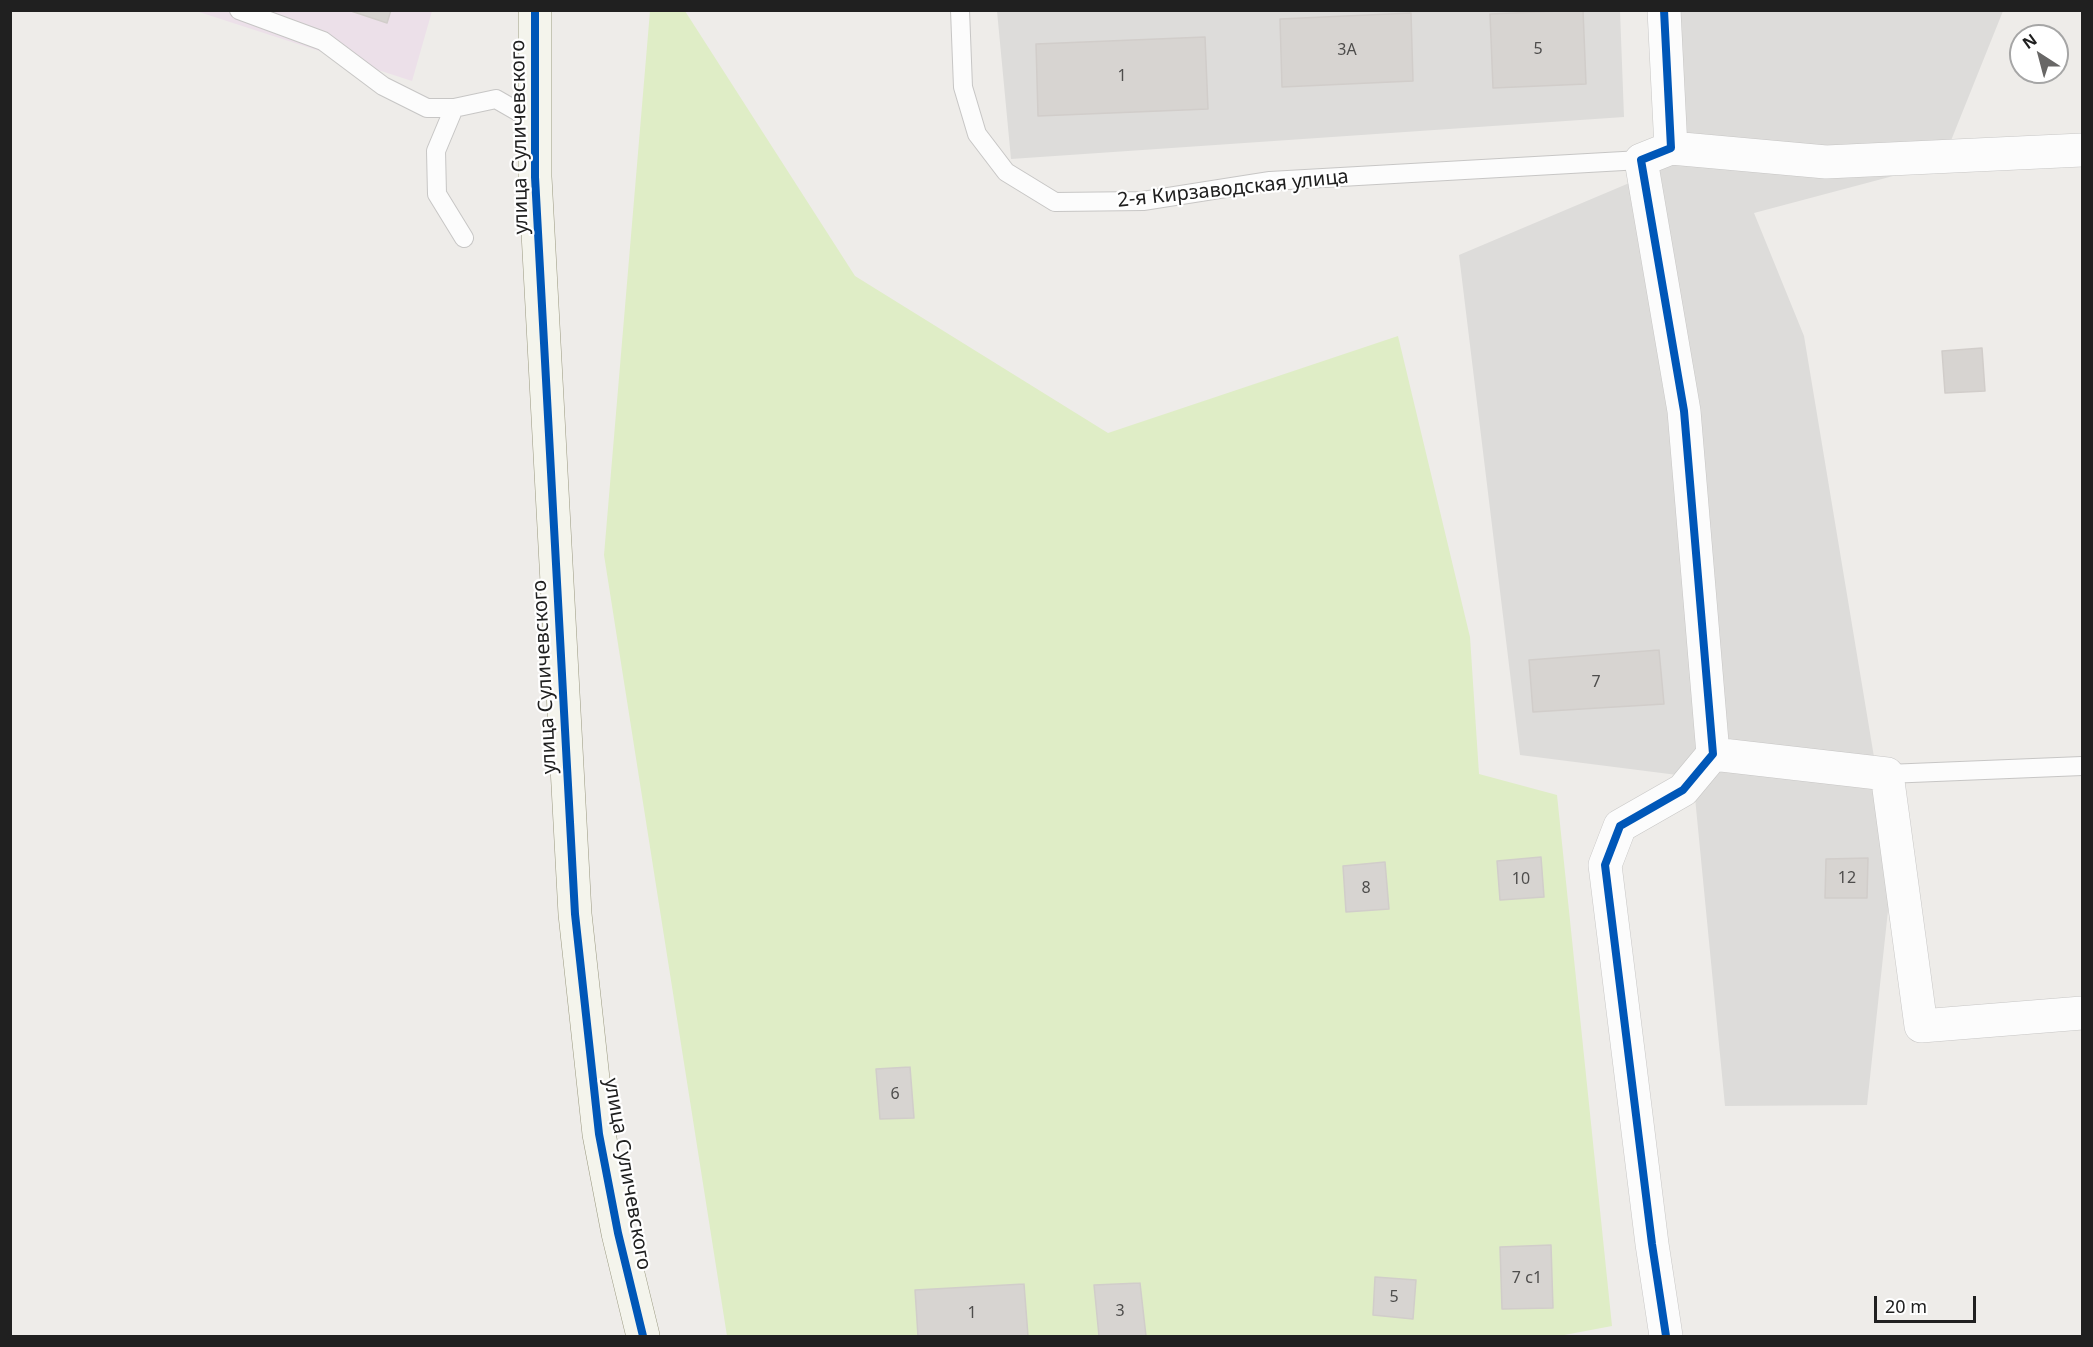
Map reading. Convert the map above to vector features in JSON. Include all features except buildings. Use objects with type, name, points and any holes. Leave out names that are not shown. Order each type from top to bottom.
[{"type":"street","name":"улица Суличевского","points":[[535,10],[535,177],[575,914],[599,1134],[618,1233],[643,1336]]},
{"type":"street","points":[[1665,10],[1671,148]]},
{"type":"street","points":[[1666,1336],[1652,1244],[1605,865],[1620,826],[1683,790],[1713,754],[1684,411],[1641,160],[1671,148],[1826,162],[2082,150]]},
{"type":"street","points":[[1713,754],[1887,774],[1921,1026],[2082,1013]]},
{"type":"lane","points":[[239,10],[323,41],[383,86],[427,108],[454,108],[496,99],[536,122]]},
{"type":"lane","name":"2-я Кирзаводская улица","points":[[960,10],[963,87],[977,134],[1006,172],[1055,202],[1143,201],[1270,181],[1641,160]]},
{"type":"lane","points":[[454,108],[436,151],[436,194],[464,238]]},
{"type":"lane","points":[[1887,774],[2082,766]]},
{"type":"shaded area","points":[[196,11],[432,11],[412,81]]},
{"type":"shaded area","points":[[997,11],[1620,11],[1624,117],[1011,159]]},
{"type":"shaded area","points":[[1676,11],[2003,11],[1942,163],[1754,213],[1804,336],[1875,763],[1891,883],[1867,1105],[1725,1106],[1693,777],[1520,755],[1459,255],[1679,162]]},
{"type":"green space","points":[[650,11],[685,11],[855,276],[1108,433],[1398,336],[1470,637],[1479,774],[1557,795],[1612,1326],[1559,1336],[727,1336],[604,555]]},
{"type":"cycle path","points":[[535,10],[535,177],[575,914],[599,1134],[618,1233],[643,1336]]},
{"type":"cycle path","points":[[1664,10],[1671,148],[1641,160],[1684,411],[1713,754],[1683,790],[1620,826],[1605,865],[1652,1244],[1666,1336]]}]
